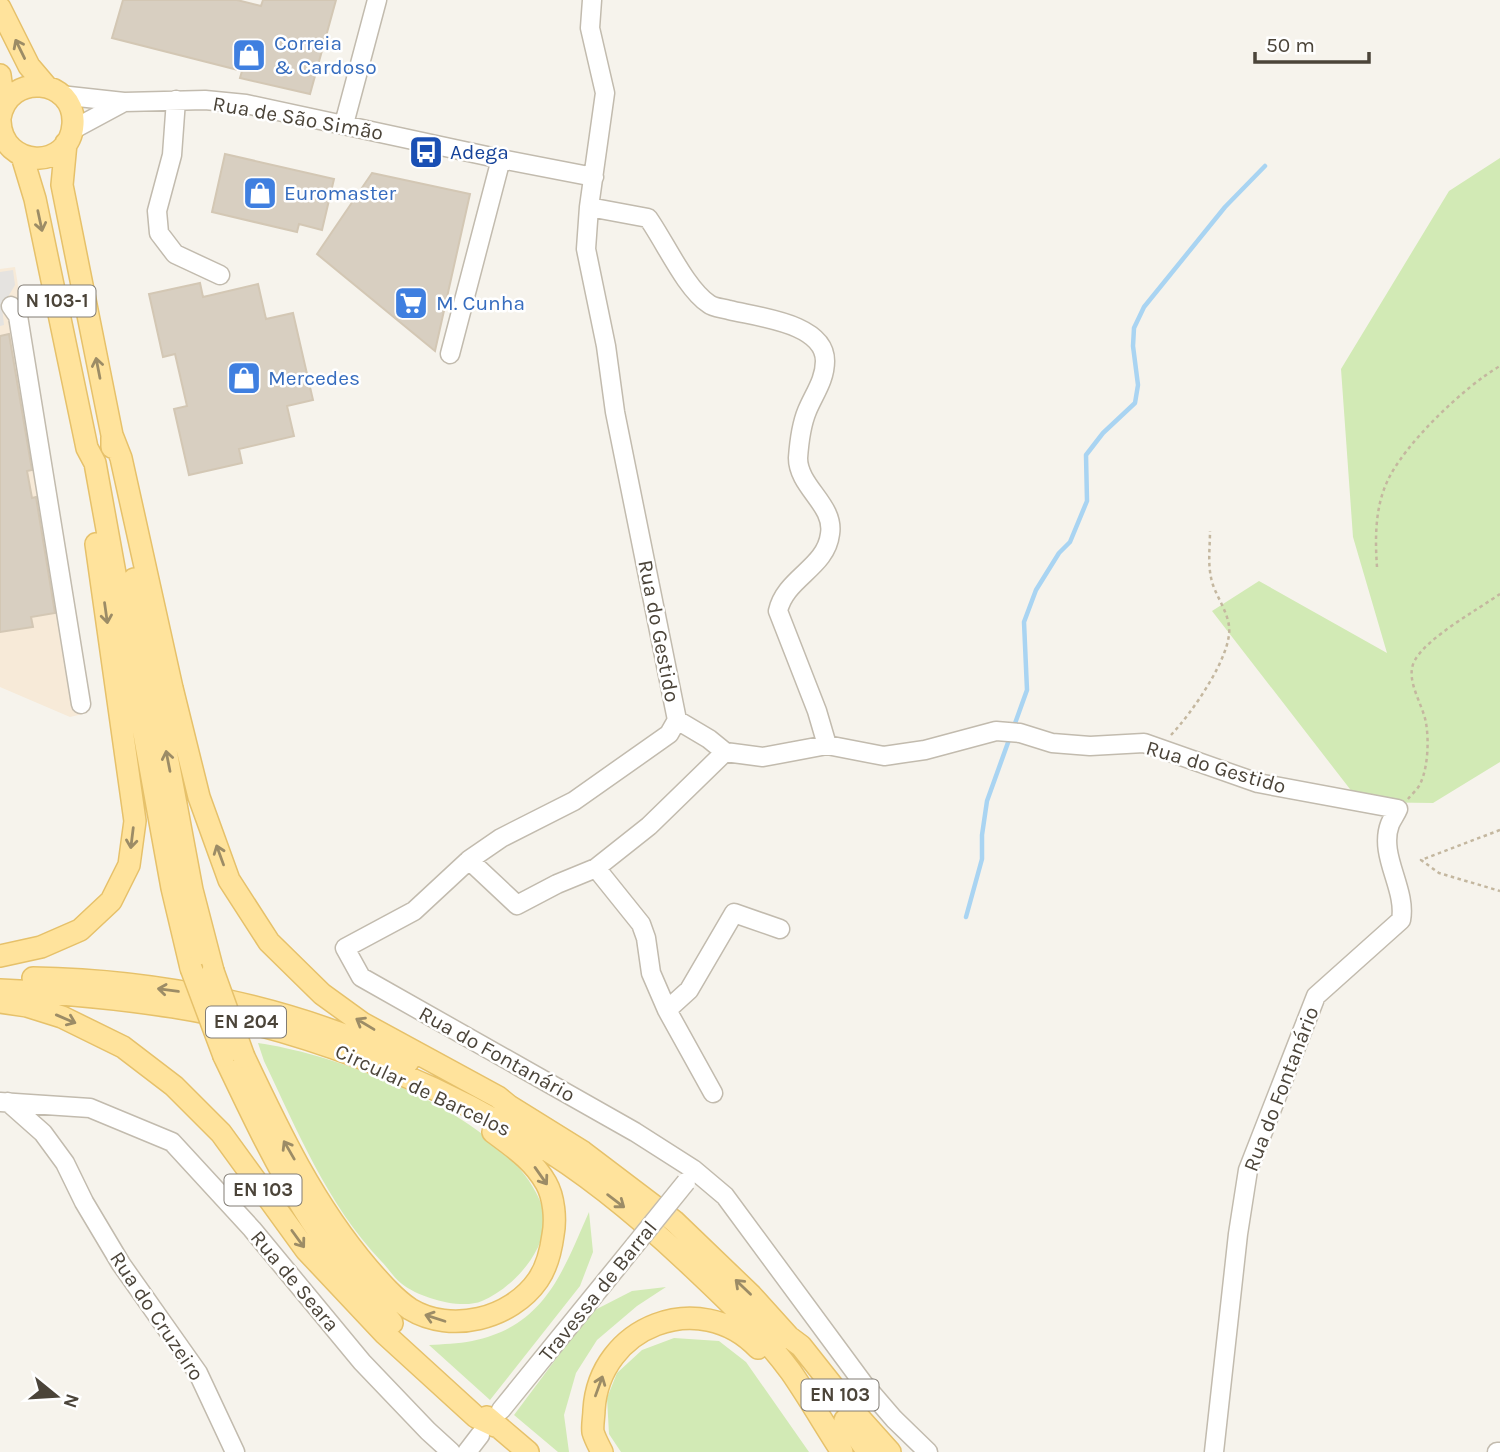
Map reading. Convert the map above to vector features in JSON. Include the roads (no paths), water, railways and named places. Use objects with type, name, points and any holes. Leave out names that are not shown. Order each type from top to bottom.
[{"type":"main road","points":[[0,8],[29,66],[71,110],[69,136],[58,152],[46,158],[34,159],[10,150],[3,138],[0,75]]},
{"type":"main road","points":[[1,115],[12,95],[22,88],[34,85],[53,91]]},
{"type":"main road","name":"N 103-1","points":[[69,136],[62,185],[112,435]]},
{"type":"main road","name":"N 103-1","points":[[10,150],[35,200],[87,448]]},
{"type":"main road","points":[[112,435],[111,459],[192,890],[234,1057],[267,1146],[304,1211],[348,1270],[432,1366],[492,1424]]},
{"type":"main road","points":[[112,435],[121,458],[199,797],[229,880],[269,942],[322,994],[362,1023],[498,1097],[509,1106]]},
{"type":"main road","points":[[0,956],[41,947],[80,930],[111,901],[129,865],[135,821],[85,463],[87,448]]},
{"type":"main road","points":[[87,448],[95,463],[170,874],[191,968],[234,1057],[321,1205],[357,1255],[387,1290],[412,1310],[444,1322],[486,1318],[517,1302],[538,1280],[550,1253],[556,1220],[548,1185],[527,1158],[489,1129],[477,1110]]},
{"type":"main road","name":"EN 103","points":[[0,977],[73,978],[173,990],[256,1008],[333,1031],[400,1058],[495,1103],[509,1106],[583,1152],[674,1221],[801,1346],[890,1452]]},
{"type":"main road","name":"Circular de Barcelos","points":[[0,990],[70,993],[175,1007],[253,1024],[326,1046],[396,1073],[477,1110],[534,1142],[628,1210],[736,1307],[791,1373],[842,1452]]},
{"type":"main road","name":"EN 103","points":[[0,1002],[27,1006],[62,1017],[124,1047],[174,1086],[222,1132],[306,1250],[376,1325],[476,1417],[492,1424],[528,1452]]},
{"type":"main road","points":[[602,1452],[593,1432],[594,1409],[595,1397],[607,1367],[627,1340],[654,1325],[678,1318],[713,1321],[744,1334],[783,1375],[800,1388]]},
{"type":"main road","points":[[789,1337],[794,1351],[868,1452]]},
{"type":"street","points":[[344,124],[377,0]]},
{"type":"street","name":"Rua do Gestido","points":[[592,0],[590,28],[605,93],[586,249],[606,346],[615,412],[677,720],[709,738],[725,752],[763,757],[827,745],[884,756],[925,750],[996,731],[1020,733],[1052,743],[1090,746],[1144,743],[1258,783],[1398,809]]},
{"type":"street","name":"Rua de São Simão","points":[[53,91],[124,102],[176,100],[246,104],[594,177]]},
{"type":"street","points":[[176,100],[172,155],[157,211],[159,233],[175,254],[220,275]]},
{"type":"street","name":"Rua de São Simão","points":[[69,136],[124,102]]},
{"type":"street","points":[[450,354],[500,159]]},
{"type":"street","points":[[589,207],[648,218],[663,238],[688,282],[710,305],[803,329],[818,341],[825,358],[823,377],[806,413],[798,459],[803,479],[827,514],[831,533],[823,556],[781,598],[778,611],[817,711],[827,745]]},
{"type":"street","points":[[11,306],[18,316],[82,704]]},
{"type":"street","name":"Rua do Fontanário","points":[[677,720],[669,734],[574,801],[501,838],[469,860],[414,911],[345,948],[360,977],[635,1132],[690,1176],[726,1196],[863,1383],[894,1419],[928,1452]]},
{"type":"street","points":[[469,860],[517,905],[596,868],[649,826],[725,752]]},
{"type":"street","name":"Rua do Fontanário","points":[[1214,1452],[1238,1234],[1248,1170],[1316,996],[1401,920],[1403,908],[1387,844],[1389,825],[1398,809]]},
{"type":"street","points":[[596,868],[641,924],[651,973],[667,1010],[713,1093]]},
{"type":"street","points":[[667,1010],[689,990],[734,913],[780,929]]},
{"type":"street","name":"Rua do Cruzeiro","points":[[4,1102],[43,1133],[65,1163],[121,1264],[198,1373],[235,1452]]},
{"type":"street","name":"Rua de Seara","points":[[4,1102],[90,1108],[172,1142],[251,1229],[362,1362],[451,1452]]},
{"type":"street","name":"Travessa de Barral","points":[[467,1452],[690,1176]]},
{"type":"waterway","points":[[1013,729],[1027,690],[1024,622],[1036,590],[1059,553],[1070,542],[1087,501],[1086,455],[1103,433],[1135,403],[1138,385],[1133,346],[1134,328],[1144,307],[1225,207],[1265,166]]},
{"type":"waterway","points":[[966,917],[982,859],[987,801],[1010,737]]},
{"type":"place","name":"Correia & Cardoso","points":[[249,55]]},
{"type":"place","name":"Adega","points":[[426,152]]},
{"type":"place","name":"Euromaster","points":[[260,193]]},
{"type":"place","name":"M. Cunha","points":[[411,303]]},
{"type":"place","name":"Mercedes","points":[[244,378]]}]
